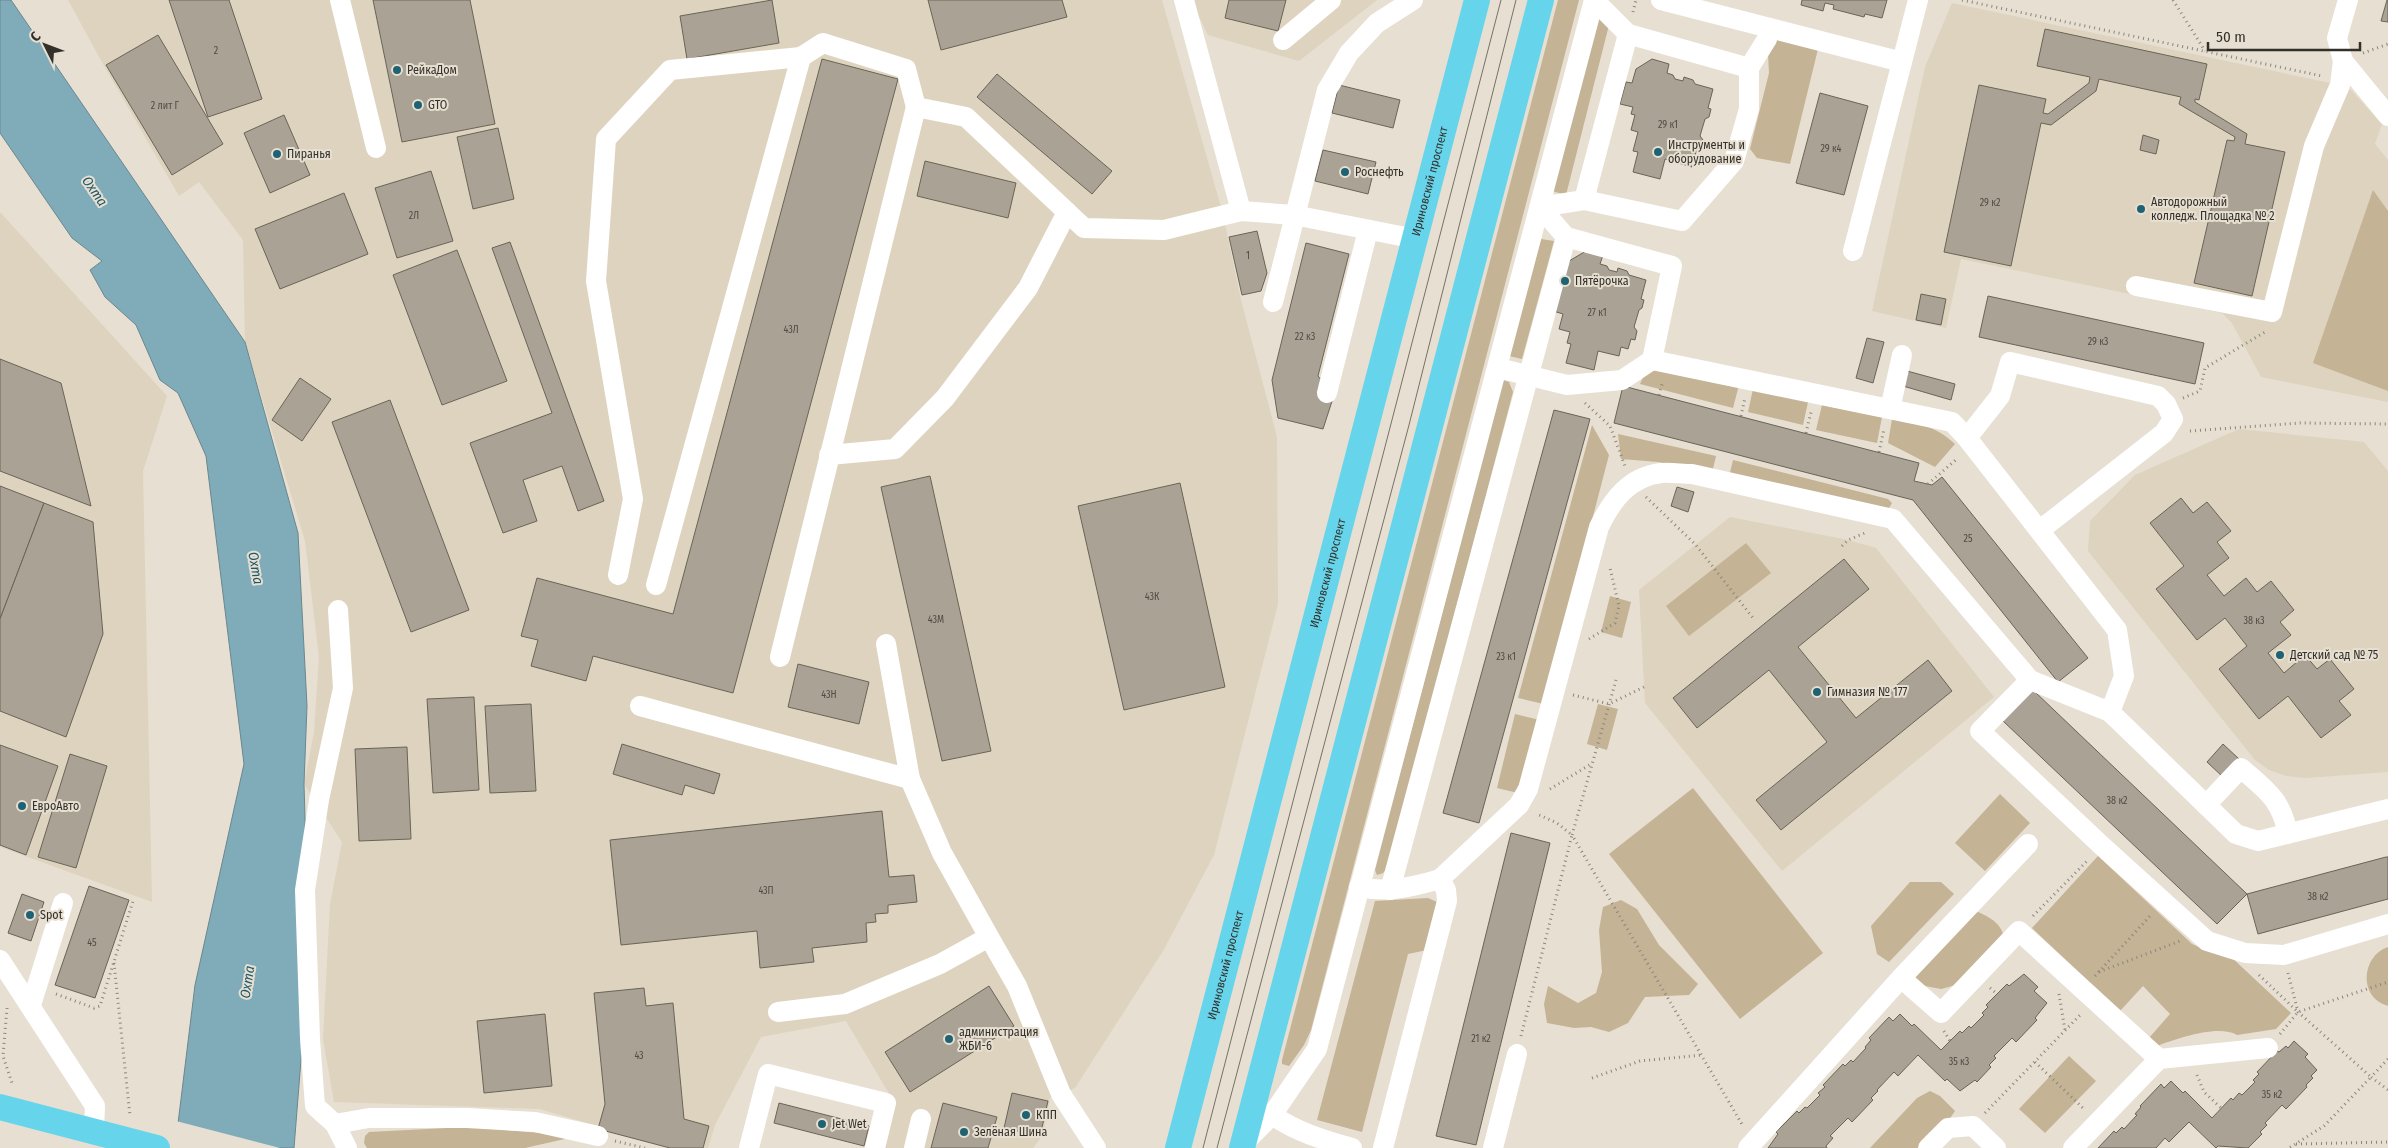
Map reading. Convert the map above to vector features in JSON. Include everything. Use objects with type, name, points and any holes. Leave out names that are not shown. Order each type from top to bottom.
[{"type":"main road","name":"Ириновский проспект","points":[[1178,1148],[1477,0]]},
{"type":"main road","points":[[1243,1145],[1541,0]]},
{"type":"main road","points":[[7,1097],[122,1141]]},
{"type":"street","points":[[340,0],[376,148]]},
{"type":"street","points":[[1184,0],[1242,211]]},
{"type":"street","points":[[1282,40],[1331,0]]},
{"type":"street","points":[[1273,302],[1327,90],[1350,53],[1378,23],[1413,0]]},
{"type":"street","points":[[1243,1145],[1272,1115],[1317,1050],[1594,0]]},
{"type":"street","points":[[1594,0],[1628,34],[1749,68]]},
{"type":"street","points":[[1661,0],[1902,62]]},
{"type":"street","points":[[1853,251],[1918,0]]},
{"type":"street","points":[[2136,286],[2272,312],[2314,146],[2342,70],[2338,38],[2348,0]]},
{"type":"street","points":[[1540,207],[1584,200],[1682,221],[1734,161],[1748,109],[1749,68],[1767,39],[1769,29]]},
{"type":"street","points":[[1584,200],[1628,34]]},
{"type":"street","points":[[618,575],[633,499],[596,281],[606,139],[670,70],[801,57],[823,43],[906,68],[916,107],[780,657]]},
{"type":"street","points":[[656,585],[801,57]]},
{"type":"street","points":[[2342,70],[2388,116]]},
{"type":"street","points":[[916,107],[966,116],[1084,228],[1164,230],[1242,211],[1294,215],[1416,239]]},
{"type":"street","points":[[1498,368],[1567,385],[1622,380],[1652,360],[1672,266],[1566,237],[1540,207]]},
{"type":"street","points":[[829,455],[895,449],[944,398],[1028,288],[1067,212]]},
{"type":"street","points":[[1327,393],[1368,230]]},
{"type":"street","points":[[1390,890],[1566,237]]},
{"type":"street","points":[[1890,409],[1902,355]]},
{"type":"street","points":[[1652,360],[1952,422],[1970,441],[2117,630],[2124,676],[2110,712]]},
{"type":"street","points":[[1970,441],[2000,396],[2010,362],[2158,396],[2166,404],[2172,419],[2164,433],[2040,530]]},
{"type":"street","points":[[1359,887],[1374,890],[1390,890],[1440,879],[1518,806],[1528,790],[1600,527],[1610,504],[1632,483],[1660,473],[1692,474],[1893,519],[2030,680],[2110,712],[2236,834],[2258,841],[2388,809]]},
{"type":"street","points":[[338,610],[342,688],[319,800],[305,890],[310,1039],[315,1106],[335,1124],[347,1148]]},
{"type":"street","points":[[886,644],[910,779],[942,853],[1017,986],[1061,1094],[1096,1148]]},
{"type":"street","points":[[2030,680],[1980,731],[2101,845],[2207,941],[2245,953],[2284,955],[2388,924]]},
{"type":"street","points":[[640,706],[910,779]]},
{"type":"street","points":[[2206,805],[2242,768],[2276,800],[2284,815],[2288,834]]},
{"type":"street","points":[[1750,1145],[1901,978],[2028,844]]},
{"type":"street","points":[[1383,1148],[1447,901],[1446,890],[1440,879]]},
{"type":"street","points":[[33,996],[63,903]]},
{"type":"street","points":[[1901,978],[1941,1013],[2019,931],[2159,1059]]},
{"type":"street","points":[[778,1012],[845,1004],[940,964],[989,937]]},
{"type":"street","points":[[5,966],[33,996],[95,1106],[122,1141]]},
{"type":"street","points":[[2073,1148],[2159,1059],[2268,1048]]},
{"type":"street","points":[[1493,1148],[1517,1054]]},
{"type":"street","points":[[749,1148],[768,1074],[886,1103],[875,1148]]},
{"type":"street","points":[[1272,1115],[1286,1125],[1311,1136],[1352,1148]]},
{"type":"street","points":[[335,1124],[369,1118],[467,1118],[535,1122],[598,1136]]},
{"type":"street","points":[[914,1148],[921,1119]]},
{"type":"street","points":[[1928,1148],[1948,1128],[1973,1126],[1996,1148]]},
{"type":"path","points":[[1962,0],[2206,52],[2342,70],[2388,44]]},
{"type":"path","points":[[2173,0],[2206,52]]},
{"type":"path","points":[[2166,404],[2200,391],[2205,368],[2243,345]]},
{"type":"path","points":[[1567,385],[1610,426],[1632,483],[1695,544],[1753,618]]},
{"type":"path","points":[[2164,433],[2300,423],[2388,424]]},
{"type":"path","points":[[1928,484],[1970,441]]},
{"type":"path","points":[[1842,546],[1848,540]]},
{"type":"path","points":[[1565,654],[1614,623],[1619,606],[1608,562]]},
{"type":"path","points":[[1517,1054],[1572,835],[1616,680]]},
{"type":"path","points":[[1555,690],[1609,704],[1644,687]]},
{"type":"path","points":[[1548,790],[1556,783],[1592,763]]},
{"type":"path","points":[[1518,806],[1557,823],[1572,835],[1702,1055],[1750,1145]]},
{"type":"path","points":[[2019,931],[2101,845]]},
{"type":"path","points":[[33,996],[94,1008],[100,1006],[133,902]]},
{"type":"path","points":[[1973,1126],[2035,1062],[2088,995],[2099,972],[2164,902]]},
{"type":"path","points":[[2099,972],[2199,934]]},
{"type":"path","points":[[2284,955],[2298,1012]]},
{"type":"path","points":[[114,962],[130,1116]]},
{"type":"path","points":[[5,966],[3,1056],[7,1097]]},
{"type":"path","points":[[2258,974],[2298,1012],[2388,1090]]},
{"type":"path","points":[[2268,1048],[2298,1012],[2388,982]]},
{"type":"path","points":[[1592,1078],[1640,1061],[1702,1055]]},
{"type":"path","points":[[2192,1056],[2195,1071],[2204,1092],[2221,1108]]},
{"type":"path","points":[[2289,1148],[2324,1126],[2388,1059]]},
{"type":"path","points":[[2035,1062],[2098,1122]]},
{"type":"path","points":[[2296,1144],[2388,1142]]},
{"type":"shaded area","points":[[68,0],[1162,0],[1223,214],[1241,300],[1277,437],[1278,604],[1214,855],[1163,951],[1075,1088],[1050,1098],[1043,1135],[1033,1148],[883,1148],[894,1102],[846,1021],[761,1037],[715,1125],[708,1148],[674,1148],[539,1109],[334,1102],[323,1039],[330,904],[342,842],[304,784],[314,732],[319,657],[305,541],[245,342],[243,240],[199,182],[179,196]]},
{"type":"shaded area","points":[[1191,0],[1377,0],[1299,61],[1208,35]]},
{"type":"shaded area","points":[[1558,0],[1579,0],[1311,1030],[1304,1045],[1289,1066],[1282,1064],[1282,1060]]},
{"type":"shaded area","name":"Автодорожный колледж. Площадка № 2","points":[[1952,3],[2330,83],[2351,90],[2382,124],[2375,144],[2388,160],[2388,402],[2261,377],[2232,323],[2222,313],[1961,259],[1946,328],[1872,311],[1925,67]]},
{"type":"shaded area","points":[[1598,15],[1609,25],[1566,195],[1552,191]]},
{"type":"shaded area","points":[[1775,38],[1818,49],[1790,164],[1757,158],[1750,149],[1769,73],[1768,54]]},
{"type":"shaded area","points":[[2373,190],[2388,211],[2388,391],[2313,363]]},
{"type":"shaded area","points":[[0,212],[167,396],[143,471],[152,902],[0,847]]},
{"type":"shaded area","points":[[1541,239],[1554,241],[1522,359],[1509,356]]},
{"type":"shaded area","points":[[1660,365],[1739,385],[1733,408],[1640,384],[1646,371]]},
{"type":"shaded area","points":[[1503,380],[1509,382],[1513,392],[1388,867],[1383,873],[1377,875],[1375,870]]},
{"type":"shaded area","points":[[1753,389],[1808,402],[1803,425],[1748,412]]},
{"type":"shaded area","points":[[1822,405],[1882,417],[1877,443],[1816,430]]},
{"type":"shaded area","points":[[1892,419],[1933,429],[1955,444],[1935,467],[1888,443]]},
{"type":"shaded area","points":[[1592,425],[1609,455],[1544,704],[1518,698]]},
{"type":"shaded area","name":"Детский сад № 75","points":[[2239,429],[2364,442],[2388,471],[2388,772],[2306,778],[2286,776],[2269,770],[2255,760],[2088,551],[2090,521],[2135,475]]},
{"type":"shaded area","points":[[1618,434],[1716,456],[1712,473],[1658,462],[1621,459]]},
{"type":"shaded area","points":[[1733,460],[1888,499],[1892,503],[1886,513],[1729,477]]},
{"type":"shaded area","name":"Гимназия № 177","points":[[1730,517],[1848,540],[1876,548],[1994,697],[1782,871],[1645,703],[1639,590]]},
{"type":"shaded area","points":[[1746,543],[1771,573],[1689,636],[1666,606]]},
{"type":"shaded area","points":[[1610,596],[1631,602],[1622,638],[1601,632]]},
{"type":"shaded area","points":[[1598,704],[1618,709],[1607,750],[1587,744]]},
{"type":"shaded area","points":[[1515,714],[1540,720],[1522,794],[1497,788]]},
{"type":"shaded area","points":[[1693,788],[1823,953],[1740,1019],[1609,854]]},
{"type":"shaded area","points":[[2000,794],[2030,823],[1985,871],[1955,843]]},
{"type":"shaded area","points":[[2098,856],[2192,944],[2206,950],[2229,955],[2291,1013],[2276,1029],[2237,1035],[2229,1032],[2208,1032],[2157,1046],[2149,1038],[2170,1014],[2143,986],[2120,1011],[2032,928]]},
{"type":"shaded area","points":[[1910,882],[1941,882],[1954,894],[1889,962],[1877,954],[1871,926]]},
{"type":"shaded area","points":[[1428,898],[1437,902],[1427,950],[1408,954],[1362,1132],[1317,1120],[1375,901]]},
{"type":"shaded area","points":[[1621,900],[1637,909],[1659,945],[1698,984],[1689,995],[1645,997],[1628,1023],[1609,1032],[1591,1027],[1574,1028],[1547,1023],[1544,1004],[1548,986],[1578,1003],[1596,993],[1602,972],[1599,930],[1603,907]]},
{"type":"shaded area","points":[[1978,912],[1995,922],[2003,933],[2004,938],[1963,983],[1941,989],[1920,985],[1914,975],[1969,915]]},
{"type":"shaded area","points":[[2388,947],[2388,1006],[2378,1002],[2372,995],[2367,977],[2372,959]]},
{"type":"shaded area","points":[[2069,1056],[2096,1081],[2045,1133],[2019,1109]]},
{"type":"shaded area","points":[[1930,1091],[1940,1096],[1955,1111],[1946,1124],[1922,1148],[1870,1148],[1917,1098]]},
{"type":"shaded area","points":[[467,1127],[578,1136],[525,1148],[367,1148],[364,1143],[365,1136],[369,1132]]},
{"type":"water","name":"Охта","points":[[0,0],[11,0],[245,342],[298,533],[307,706],[304,784],[309,959],[294,1148],[175,1148],[195,985],[244,764],[206,456],[178,393],[160,380],[136,325],[105,297],[90,270],[102,261],[72,238],[0,133]]},
{"type":"pier","points":[[176,1121],[280,1148],[172,1148]]},
{"type":"building","points":[[169,0],[229,0],[262,99],[208,117]]},
{"type":"building","points":[[373,0],[470,0],[495,124],[402,142]]},
{"type":"building","points":[[772,0],[779,43],[687,59],[680,16]]},
{"type":"building","points":[[928,0],[1062,0],[1067,17],[941,50]]},
{"type":"building","points":[[1229,0],[1286,0],[1278,31],[1225,18]]},
{"type":"building","points":[[1802,0],[1887,0],[1882,18],[1865,14],[1864,17],[1833,9],[1834,5],[1825,3],[1823,11],[1801,5]]},
{"type":"building","points":[[2388,0],[2388,22],[2381,21]]},
{"type":"building","points":[[2045,29],[2207,64],[2199,100],[2195,99],[2195,102],[2247,134],[2245,144],[2285,152],[2252,296],[2194,283],[2227,140],[2234,141],[2235,137],[2179,104],[2181,97],[2099,79],[2096,91],[2051,125],[2041,123],[2011,266],[1944,252],[1979,85],[2046,99],[2043,113],[2048,114],[2089,83],[2090,77],[2037,66]]},
{"type":"building","points":[[158,35],[223,144],[172,175],[106,65]]},
{"type":"building","points":[[822,59],[898,79],[733,693],[593,656],[586,681],[531,666],[538,640],[521,636],[537,578],[673,614]]},
{"type":"building","points":[[1652,59],[1669,64],[1667,73],[1673,75],[1675,79],[1683,81],[1684,77],[1693,80],[1695,84],[1713,89],[1708,108],[1711,109],[1709,117],[1705,119],[1700,136],[1703,140],[1701,149],[1697,148],[1692,167],[1665,159],[1660,179],[1633,172],[1638,152],[1633,151],[1638,132],[1631,130],[1635,115],[1631,114],[1633,107],[1620,104],[1626,82],[1632,83],[1636,69]]},
{"type":"building","points":[[997,74],[1112,171],[1092,194],[977,97]]},
{"type":"building","points":[[1339,85],[1400,100],[1393,128],[1332,113]]},
{"type":"building","points":[[1820,93],[1868,106],[1844,195],[1796,183]]},
{"type":"building","name":"Пиранья","points":[[284,115],[310,175],[270,193],[244,133]]},
{"type":"building","points":[[498,128],[514,199],[473,209],[457,137]]},
{"type":"building","points":[[2143,135],[2159,140],[2156,154],[2140,150]]},
{"type":"building","name":"Роснефть","points":[[1323,150],[1376,162],[1368,194],[1315,181]]},
{"type":"building","points":[[925,161],[1016,183],[1008,218],[917,196]]},
{"type":"building","points":[[431,171],[453,241],[397,258],[375,188]]},
{"type":"building","points":[[344,193],[368,254],[280,289],[255,229]]},
{"type":"building","points":[[1257,231],[1267,273],[1261,291],[1242,295],[1229,237]]},
{"type":"building","points":[[510,242],[604,501],[578,511],[562,466],[523,480],[537,521],[503,533],[470,443],[552,413],[492,248]]},
{"type":"building","points":[[1306,243],[1349,254],[1318,376],[1334,395],[1323,429],[1278,418],[1272,380]]},
{"type":"building","points":[[457,250],[507,381],[442,405],[393,275]]},
{"type":"building","points":[[1586,251],[1603,255],[1600,264],[1607,266],[1609,270],[1617,272],[1618,268],[1627,271],[1629,275],[1646,280],[1641,299],[1644,300],[1642,308],[1639,310],[1634,327],[1637,331],[1635,340],[1631,339],[1628,349],[1621,347],[1619,356],[1598,351],[1594,370],[1566,363],[1571,344],[1567,343],[1570,332],[1559,329],[1563,314],[1550,310],[1569,261]]},
{"type":"building","points":[[1921,294],[1946,299],[1941,325],[1916,320]]},
{"type":"building","points":[[1988,296],[2204,343],[2195,384],[1979,337]]},
{"type":"building","points":[[1867,338],[1884,342],[1873,383],[1856,378]]},
{"type":"building","points":[[0,359],[61,383],[91,506],[0,471]]},
{"type":"building","points":[[1907,371],[1955,384],[1951,400],[1903,386]]},
{"type":"building","points":[[300,378],[331,399],[302,441],[272,420]]},
{"type":"building","points":[[1623,386],[1919,463],[1914,481],[1932,485],[1942,477],[2088,658],[2058,682],[1913,500],[1614,423]]},
{"type":"building","points":[[390,400],[469,610],[411,632],[332,422]]},
{"type":"building","points":[[1554,410],[1590,419],[1479,823],[1443,813]]},
{"type":"building","points":[[930,476],[991,751],[942,761],[881,487]]},
{"type":"building","points":[[1180,483],[1225,687],[1124,710],[1078,506]]},
{"type":"building","points":[[0,486],[44,503],[0,619]]},
{"type":"building","points":[[1677,487],[1694,492],[1688,512],[1671,506]]},
{"type":"building","points":[[2181,498],[2193,513],[2207,502],[2231,531],[2217,542],[2229,558],[2207,575],[2224,596],[2246,578],[2257,592],[2271,581],[2294,610],[2280,622],[2291,635],[2268,653],[2284,673],[2305,655],[2317,669],[2330,659],[2354,689],[2339,701],[2351,715],[2321,738],[2288,696],[2259,719],[2219,669],[2247,646],[2225,618],[2197,640],[2156,589],[2184,566],[2150,523]]},
{"type":"building","points":[[44,503],[93,522],[103,634],[66,737],[0,711],[0,619]]},
{"type":"building","points":[[1844,559],[1869,589],[1798,647],[1856,718],[1928,660],[1952,691],[1781,830],[1756,800],[1827,742],[1769,670],[1697,728],[1673,698]]},
{"type":"building","points":[[798,664],[869,682],[859,724],[788,707]]},
{"type":"building","points":[[2033,690],[2247,894],[2217,924],[2003,721]]},
{"type":"building","points":[[474,697],[479,790],[433,793],[427,699]]},
{"type":"building","points":[[531,704],[536,791],[490,793],[485,706]]},
{"type":"building","points":[[622,744],[720,774],[714,794],[685,785],[682,795],[613,774]]},
{"type":"building","points":[[2223,744],[2239,759],[2223,777],[2207,762]]},
{"type":"building","name":"ЕвроАвто","points":[[0,745],[58,766],[26,855],[0,845]]},
{"type":"building","points":[[407,747],[411,839],[359,841],[355,749]]},
{"type":"building","points":[[70,754],[107,766],[76,868],[38,857]]},
{"type":"building","points":[[882,811],[889,877],[914,875],[917,902],[888,905],[888,913],[875,914],[876,922],[866,923],[867,942],[812,948],[814,962],[760,968],[757,931],[621,945],[610,840]]},
{"type":"building","points":[[1511,833],[1550,843],[1476,1145],[1436,1136]]},
{"type":"building","points":[[2388,857],[2388,899],[2258,934],[2247,894]]},
{"type":"building","points":[[89,886],[129,900],[95,998],[55,985]]},
{"type":"building","points":[[22,894],[44,902],[31,941],[8,933]]},
{"type":"building","points":[[2024,974],[2038,987],[2034,991],[2047,1003],[2035,1018],[2037,1020],[2016,1042],[2012,1038],[1994,1056],[1996,1058],[1989,1065],[1991,1067],[1977,1082],[1975,1080],[1960,1091],[1947,1079],[1945,1081],[1918,1055],[1898,1076],[1894,1072],[1871,1098],[1873,1100],[1852,1122],[1848,1118],[1830,1136],[1833,1138],[1826,1146],[1827,1148],[1768,1148],[1778,1134],[1776,1132],[1797,1111],[1799,1113],[1805,1107],[1807,1108],[1820,1095],[1818,1093],[1825,1087],[1823,1085],[1843,1064],[1845,1066],[1851,1060],[1853,1062],[1866,1048],[1871,1040],[1869,1038],[1889,1017],[1893,1021],[1900,1014],[1912,1026],[1914,1024],[1941,1050],[1960,1031],[1962,1033],[1969,1026],[1971,1028],[1984,1015],[1982,1013],[1988,1007],[1986,1005],[2007,984],[2009,986]]},
{"type":"building","name":"администрация ЖБИ-6","points":[[989,986],[1014,1026],[910,1092],[885,1052]]},
{"type":"building","points":[[644,988],[646,1006],[673,1003],[684,1119],[709,1126],[703,1148],[670,1148],[598,1129],[605,1104],[594,993]]},
{"type":"building","points":[[545,1014],[552,1086],[484,1093],[477,1021]]},
{"type":"building","points":[[2294,1041],[2308,1054],[2305,1057],[2317,1070],[2311,1076],[2313,1078],[2306,1085],[2307,1087],[2286,1109],[2282,1105],[2265,1123],[2267,1125],[2260,1132],[2262,1134],[2248,1148],[2218,1146],[2216,1148],[2189,1122],[2169,1142],[2165,1138],[2156,1148],[2098,1148],[2114,1131],[2116,1133],[2122,1127],[2124,1129],[2137,1115],[2135,1114],[2140,1106],[2161,1084],[2164,1088],[2171,1081],[2183,1093],[2185,1091],[2212,1118],[2231,1098],[2233,1100],[2239,1093],[2242,1095],[2255,1082],[2253,1080],[2259,1074],[2257,1072],[2277,1051],[2279,1052],[2286,1046],[2288,1048]]},
{"type":"building","name":"КПП","points":[[1012,1093],[1048,1101],[1040,1136],[1004,1128]]},
{"type":"building","name":"Jet Wet","points":[[779,1103],[869,1126],[864,1146],[774,1123]]},
{"type":"building","name":"Зелёная Шина","points":[[943,1103],[997,1117],[988,1148],[931,1148]]},
{"type":"tram line","points":[[1203,1148],[1501,0]]},
{"type":"tram line","points":[[1217,1148],[1409,425],[1516,0]]},
{"type":"place","name":"РейкаДом","points":[[397,70]]},
{"type":"place","name":"GTO","points":[[418,105]]},
{"type":"place","name":"Инструменты и оборудование","points":[[1658,152]]},
{"type":"place","name":"Пиранья","points":[[277,154]]},
{"type":"place","name":"Роснефть","points":[[1345,172]]},
{"type":"place","name":"Автодорожный колледж. Площадка № 2","points":[[2141,209]]},
{"type":"place","name":"Пятёрочка","points":[[1565,281]]},
{"type":"place","name":"Детский сад № 75","points":[[2280,655]]},
{"type":"place","name":"Гимназия № 177","points":[[1817,692]]},
{"type":"place","name":"ЕвроАвто","points":[[22,806]]},
{"type":"place","name":"Spot","points":[[30,915]]},
{"type":"place","name":"администрация ЖБИ-6","points":[[949,1039]]},
{"type":"place","name":"КПП","points":[[1026,1115]]},
{"type":"place","name":"Jet Wet","points":[[822,1124]]},
{"type":"place","name":"Зелёная Шина","points":[[964,1132]]}]
